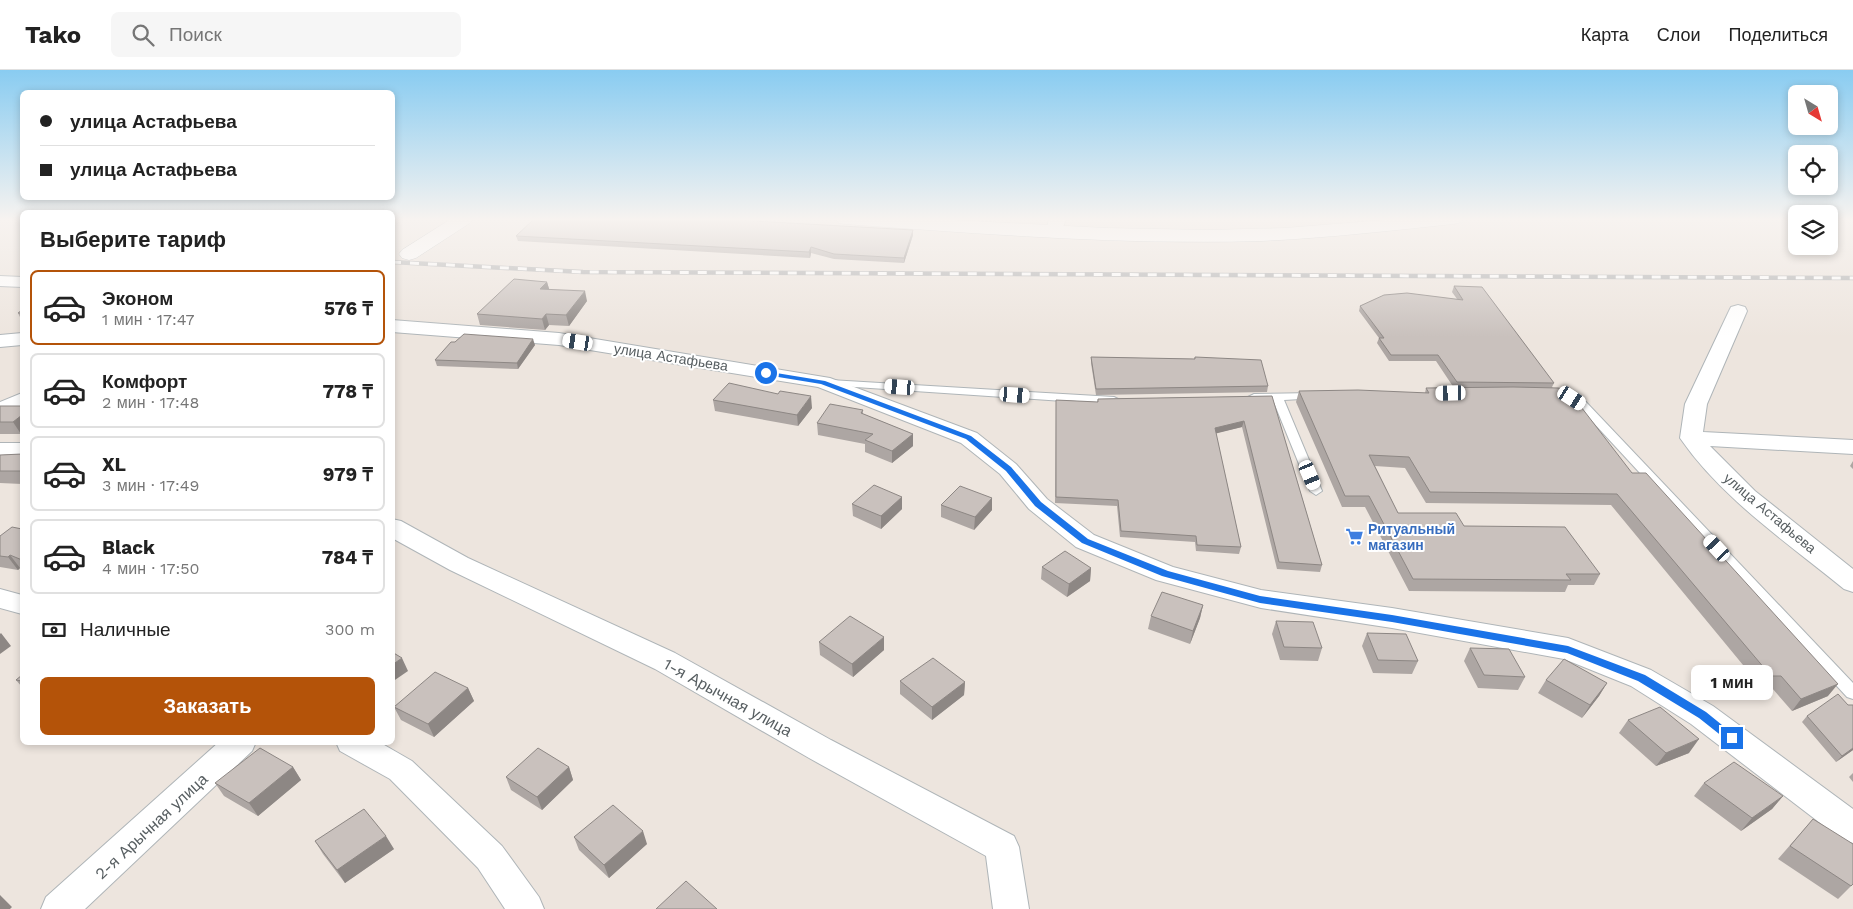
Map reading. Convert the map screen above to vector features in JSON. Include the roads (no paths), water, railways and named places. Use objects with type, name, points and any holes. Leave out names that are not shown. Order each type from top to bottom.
[{"type":"street","points":[[0,281],[20,282]]},
{"type":"street","points":[[1738,311],[1696,404],[1691,438],[1853,447]]},
{"type":"street","name":"улица Астафьева","points":[[395,326],[559,339],[823,382],[969,438],[1008,469],[1038,504],[1085,541],[1165,574],[1260,600],[1392,618],[1568,649],[1641,678],[1702,715],[1853,828]]},
{"type":"street","points":[[0,341],[20,339]]},
{"type":"street","points":[[0,411],[20,400]]},
{"type":"street","name":"улица Астафьева","points":[[1691,438],[1706,458],[1743,492],[1853,583]]},
{"type":"street","points":[[0,450],[20,450]]},
{"type":"street","name":"1-я Арычная улица","points":[[395,529],[459,564],[544,602],[665,661],[820,749],[1002,847],[1011,909]]},
{"type":"street","points":[[0,598],[20,603]]},
{"type":"street","name":"2-я Арычная улица","points":[[59,909],[238,745]]},
{"type":"street","points":[[356,745],[400,770],[490,857],[526,909]]},
{"type":"lane","points":[[823,382],[1092,400],[1131,399]]},
{"type":"lane","points":[[1549,392],[1564,395],[1582,404],[1853,693]]},
{"type":"lane","points":[[1238,398],[1325,396]]},
{"type":"lane","points":[[1277,397],[1316,491]]},
{"type":"railway","points":[[395,262],[583,272],[1853,278]]},
{"type":"place","name":"Ритуальный магазин","points":[[1354,537]]}]
